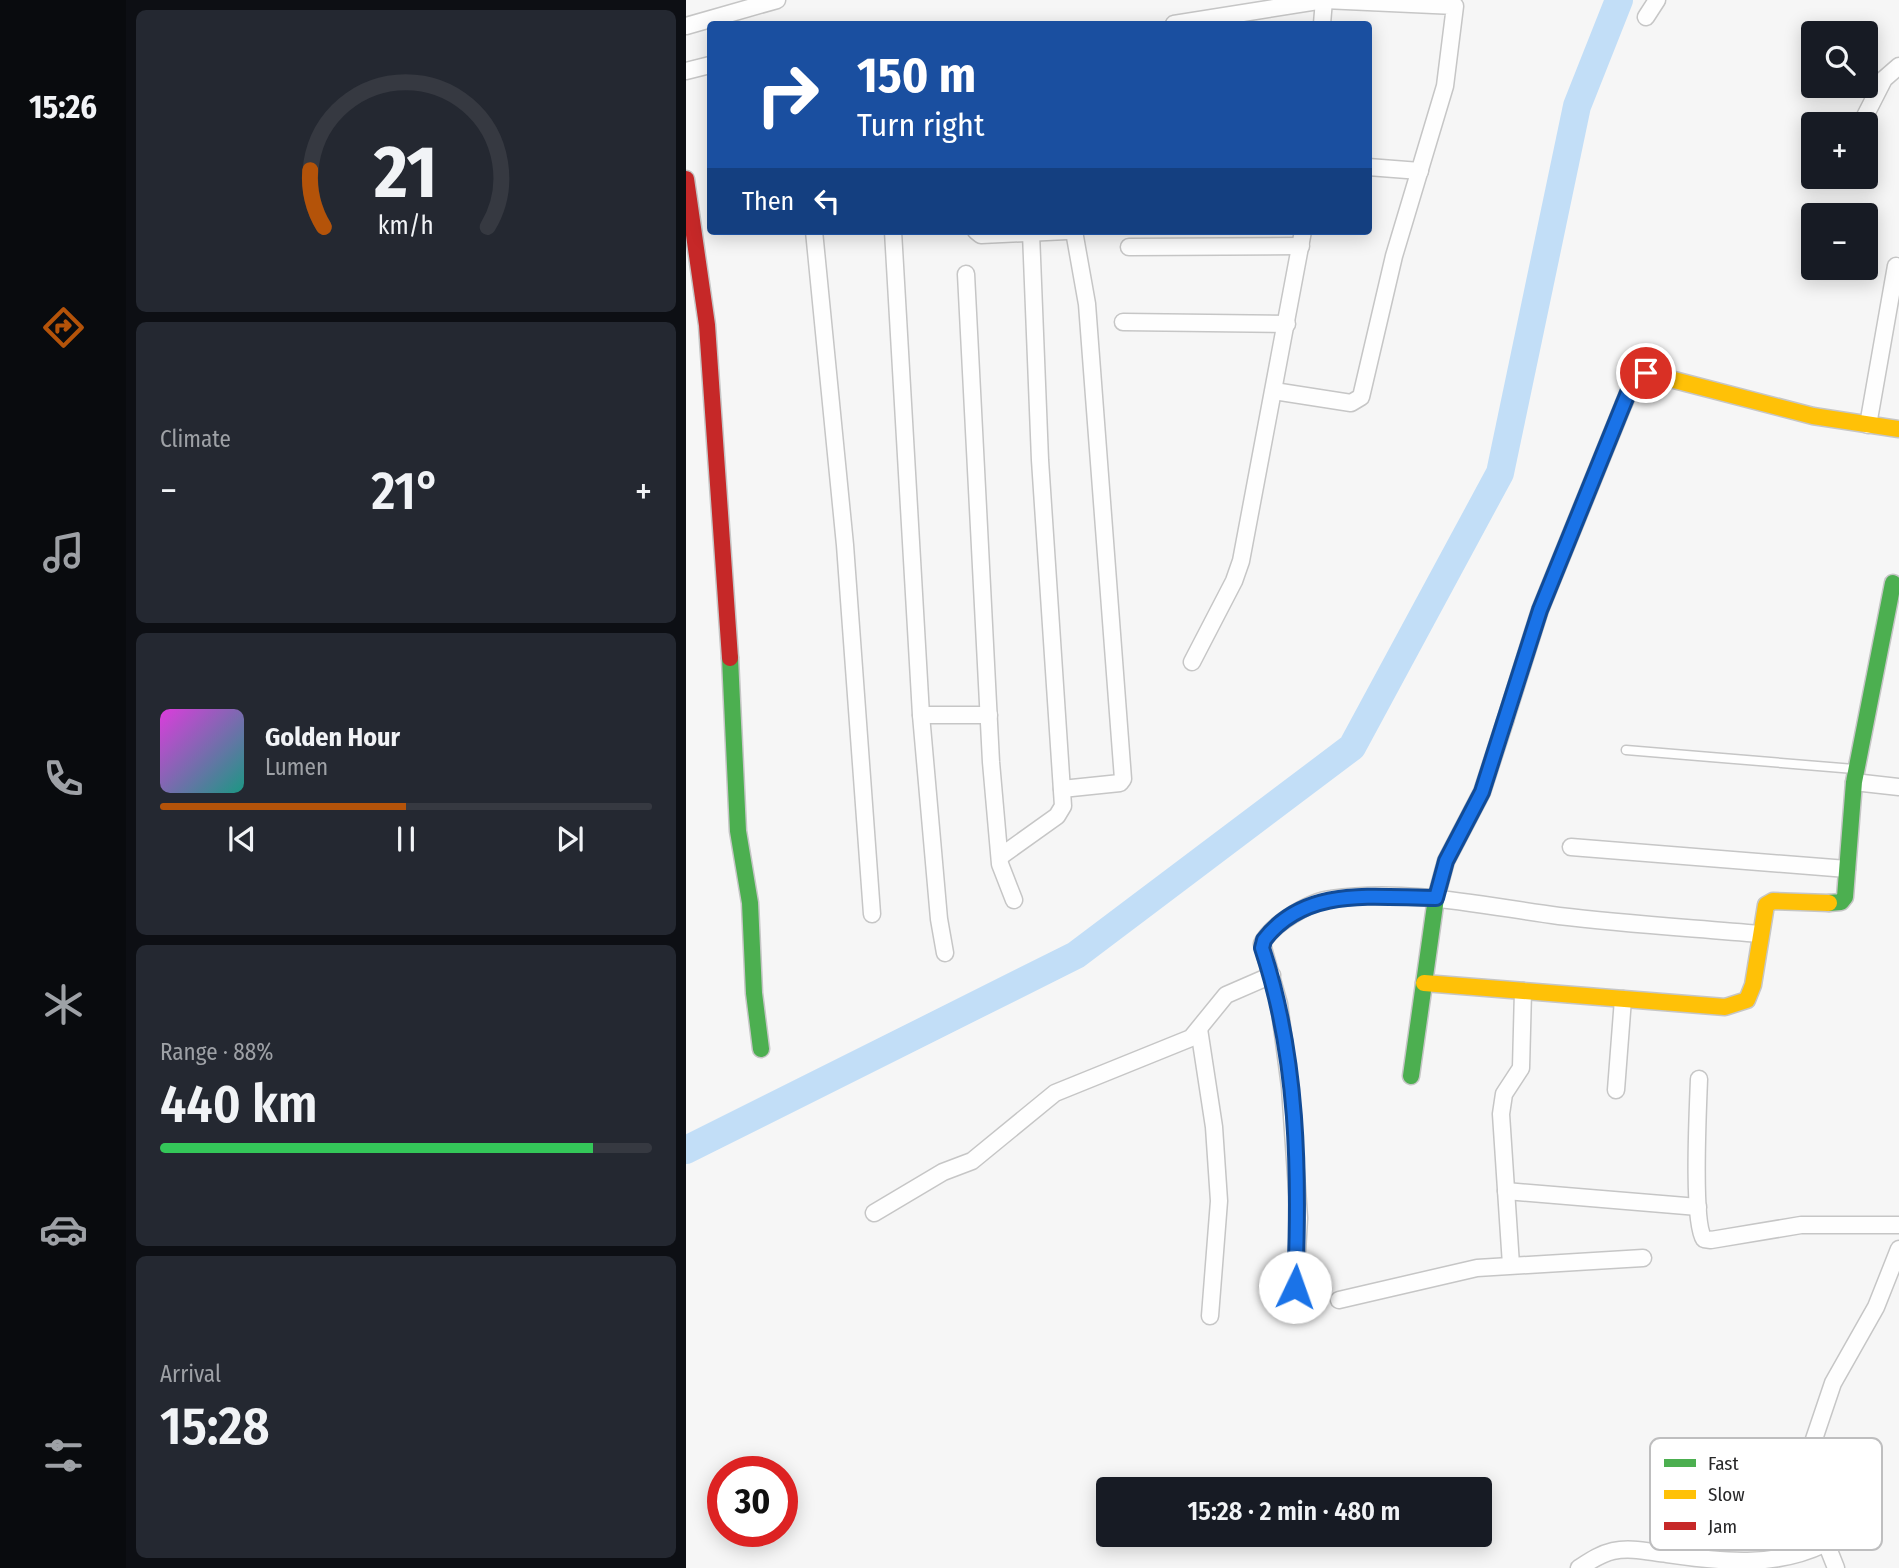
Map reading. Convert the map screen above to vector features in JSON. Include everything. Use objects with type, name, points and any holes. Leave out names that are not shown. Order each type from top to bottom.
[{"type":"street","points":[[686,26],[760,2],[778,0]]},
{"type":"street","points":[[1193,21],[1324,0],[1455,6],[1445,86],[1394,256],[1359,400],[1352,403],[1274,391]]},
{"type":"street","points":[[1322,21],[1324,0]]},
{"type":"street","points":[[1646,17],[1657,0]]},
{"type":"street","points":[[686,71],[707,66]]},
{"type":"street","points":[[1867,112],[1884,79],[1899,66]]},
{"type":"street","points":[[1372,167],[1420,171]]},
{"type":"street","points":[[686,179],[708,339],[727,586],[738,831],[750,903],[754,993],[761,1049]]},
{"type":"street","points":[[814,235],[845,545],[872,914]]},
{"type":"street","points":[[893,235],[922,715],[939,919],[945,953]]},
{"type":"street","points":[[1000,856],[1060,813],[1062,789],[1040,460],[1031,235]]},
{"type":"street","points":[[1062,789],[1120,783],[1123,779],[1087,304],[1075,235]]},
{"type":"street","points":[[1129,247],[1302,239],[1241,561],[1234,581],[1192,662]]},
{"type":"street","points":[[1868,425],[1896,267]]},
{"type":"street","points":[[966,274],[989,715],[1002,871],[1014,900]]},
{"type":"street","points":[[1123,322],[1287,324]]},
{"type":"street","points":[[1411,1076],[1436,898],[1446,861],[1482,792],[1540,610],[1635,377],[1651,374],[1813,416],[1899,429]]},
{"type":"street","points":[[1424,983],[1725,1007],[1742,1004],[1751,995],[1764,908],[1773,901],[1841,902],[1846,891],[1855,776],[1893,583]]},
{"type":"street","points":[[922,715],[989,715]]},
{"type":"street","points":[[1855,776],[1899,787]]},
{"type":"street","points":[[1571,847],[1847,869]]},
{"type":"street","points":[[1295,1287],[1298,1217],[1296,1154],[1283,1028],[1272,975],[1262,948],[1264,940],[1307,905],[1345,897],[1436,898],[1562,916],[1760,934]]},
{"type":"street","points":[[874,1213],[943,1172],[972,1161],[1055,1093],[1187,1040],[1226,995],[1272,975]]},
{"type":"street","points":[[1511,1265],[1502,1102],[1521,1068],[1523,991]]},
{"type":"street","points":[[1616,1090],[1623,999]]},
{"type":"street","points":[[1199,1029],[1214,1127],[1219,1201],[1210,1316]]},
{"type":"street","points":[[1699,1079],[1698,1207],[1702,1236],[1711,1240],[1801,1225],[1899,1225]]},
{"type":"street","points":[[1506,1191],[1698,1207]]},
{"type":"street","points":[[1814,1438],[1833,1383],[1876,1307],[1899,1248]]},
{"type":"street","points":[[1339,1300],[1466,1269],[1643,1258]]},
{"type":"street","points":[[1579,1568],[1601,1555],[1621,1549],[1726,1563],[1774,1563],[1814,1550]]},
{"type":"street","points":[[1827,1550],[1836,1568]]},
{"type":"lane","points":[[1626,750],[1855,776]]},
{"type":"waterway","points":[[686,1150],[1076,955],[1352,747],[1500,473],[1577,106],[1619,0]]},
{"type":"traffic: fast","points":[[1829,903],[1841,902],[1845,897],[1854,782],[1893,583]]},
{"type":"traffic: fast","points":[[730,658],[738,831],[750,903],[754,993],[761,1049]]},
{"type":"traffic: fast","points":[[1411,1076],[1436,898],[1446,861],[1482,792],[1505,721]]},
{"type":"traffic: slow","points":[[1624,403],[1635,377],[1651,374],[1813,416],[1899,429]]},
{"type":"traffic: slow","points":[[1424,983],[1725,1007],[1747,1000],[1753,985],[1766,905],[1773,901],[1829,903]]},
{"type":"traffic: jam","points":[[686,179],[707,325],[730,658]]},
{"type":"traffic: jam","points":[[1505,721],[1540,610],[1624,403]]},
{"type":"route","points":[[1295,1287],[1298,1217],[1290,1087],[1279,1004],[1262,944],[1265,937],[1307,905],[1345,897],[1436,898],[1454,842],[1482,792],[1540,610],[1632,383],[1635,377],[1646,373]]}]
